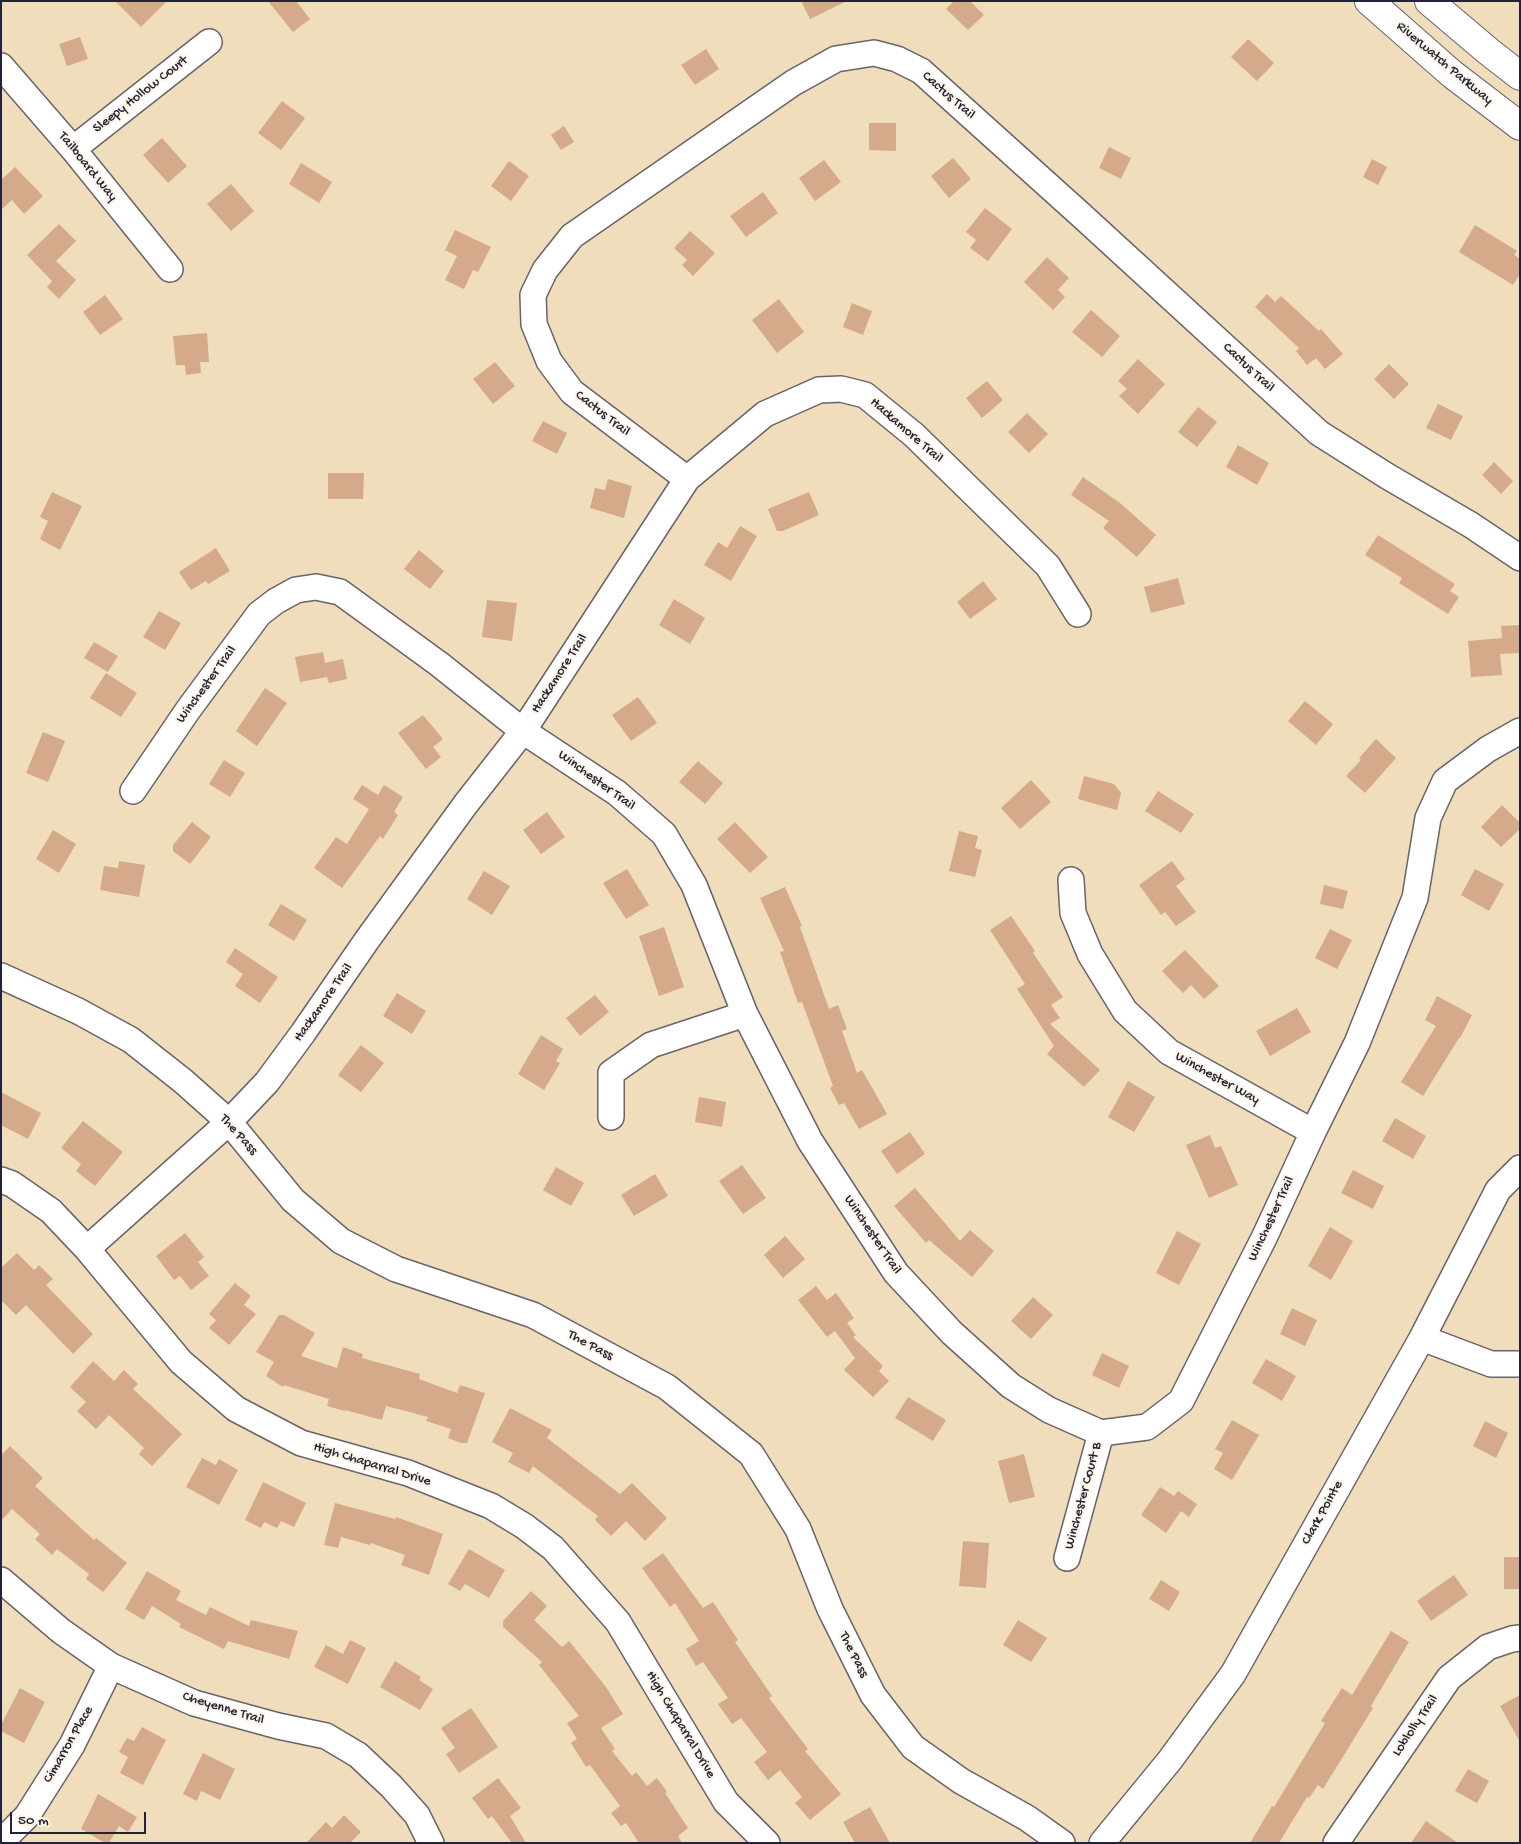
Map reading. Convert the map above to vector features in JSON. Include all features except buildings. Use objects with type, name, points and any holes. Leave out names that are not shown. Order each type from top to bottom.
[{"type":"main road","name":"Riverwatch Parkway","points":[[1369,1],[1452,74],[1520,126]]},
{"type":"main road","points":[[1429,1],[1520,76]]},
{"type":"street","name":"Sleepy Hollow Court","points":[[73,149],[209,42]]},
{"type":"street","name":"Cactus Trail","points":[[687,480],[572,392],[549,361],[534,324],[533,295],[545,270],[572,236],[793,82],[836,59],[874,53],[897,59],[921,71],[1319,433],[1387,476],[1471,525],[1520,558]]},
{"type":"street","name":"Tailboard Way","points":[[1,66],[73,149],[170,269]]},
{"type":"street","name":"Hackamore Trail","points":[[87,1249],[229,1122],[267,1082],[459,812],[523,731],[687,480],[765,414],[819,390],[841,389],[865,396],[914,435],[1048,566],[1078,614]]},
{"type":"street","name":"Winchester Trail","points":[[133,790],[188,710],[259,614],[296,590],[316,588],[340,592],[438,664],[523,731],[617,793],[664,834],[694,884],[745,1014],[810,1142],[896,1273],[952,1333],[1011,1386],[1049,1410],[1101,1433],[1147,1427],[1181,1401],[1264,1238],[1357,1043],[1416,898],[1428,818],[1445,781],[1488,749],[1520,731]]},
{"type":"street","name":"Winchester Way","points":[[1071,880],[1073,913],[1090,954],[1125,1011],[1169,1052],[1313,1132]]},
{"type":"street","name":"The Pass","points":[[1,976],[78,1011],[131,1040],[183,1081],[229,1122],[293,1200],[342,1241],[396,1269],[533,1315],[667,1387],[751,1454],[798,1529],[830,1609],[873,1695],[913,1747],[961,1781],[1027,1818],[1062,1843]]},
{"type":"street","points":[[611,1117],[611,1073],[651,1046],[745,1014]]},
{"type":"street","name":"Clark Pointe","points":[[1102,1843],[1170,1760],[1233,1674],[1422,1338],[1498,1190],[1520,1168]]},
{"type":"street","name":"High Chaparral Drive","points":[[1,1180],[12,1184],[51,1211],[87,1249],[181,1362],[236,1410],[301,1443],[408,1473],[491,1506],[524,1526],[553,1548],[618,1622],[726,1802],[768,1843]]},
{"type":"street","points":[[1422,1338],[1491,1364],[1520,1364]]},
{"type":"street","name":"Winchester Court B","points":[[1067,1558],[1101,1433]]},
{"type":"street","name":"Cheyenne Trail","points":[[1,1580],[61,1631],[111,1666],[194,1703],[278,1726],[326,1736],[358,1755],[391,1786],[417,1815],[431,1843]]},
{"type":"street","name":"Loblolly Trail","points":[[1336,1843],[1449,1678],[1488,1648],[1520,1638]]},
{"type":"street","name":"Cimarron Place","points":[[1,1842],[26,1816],[72,1745],[111,1666]]}]
